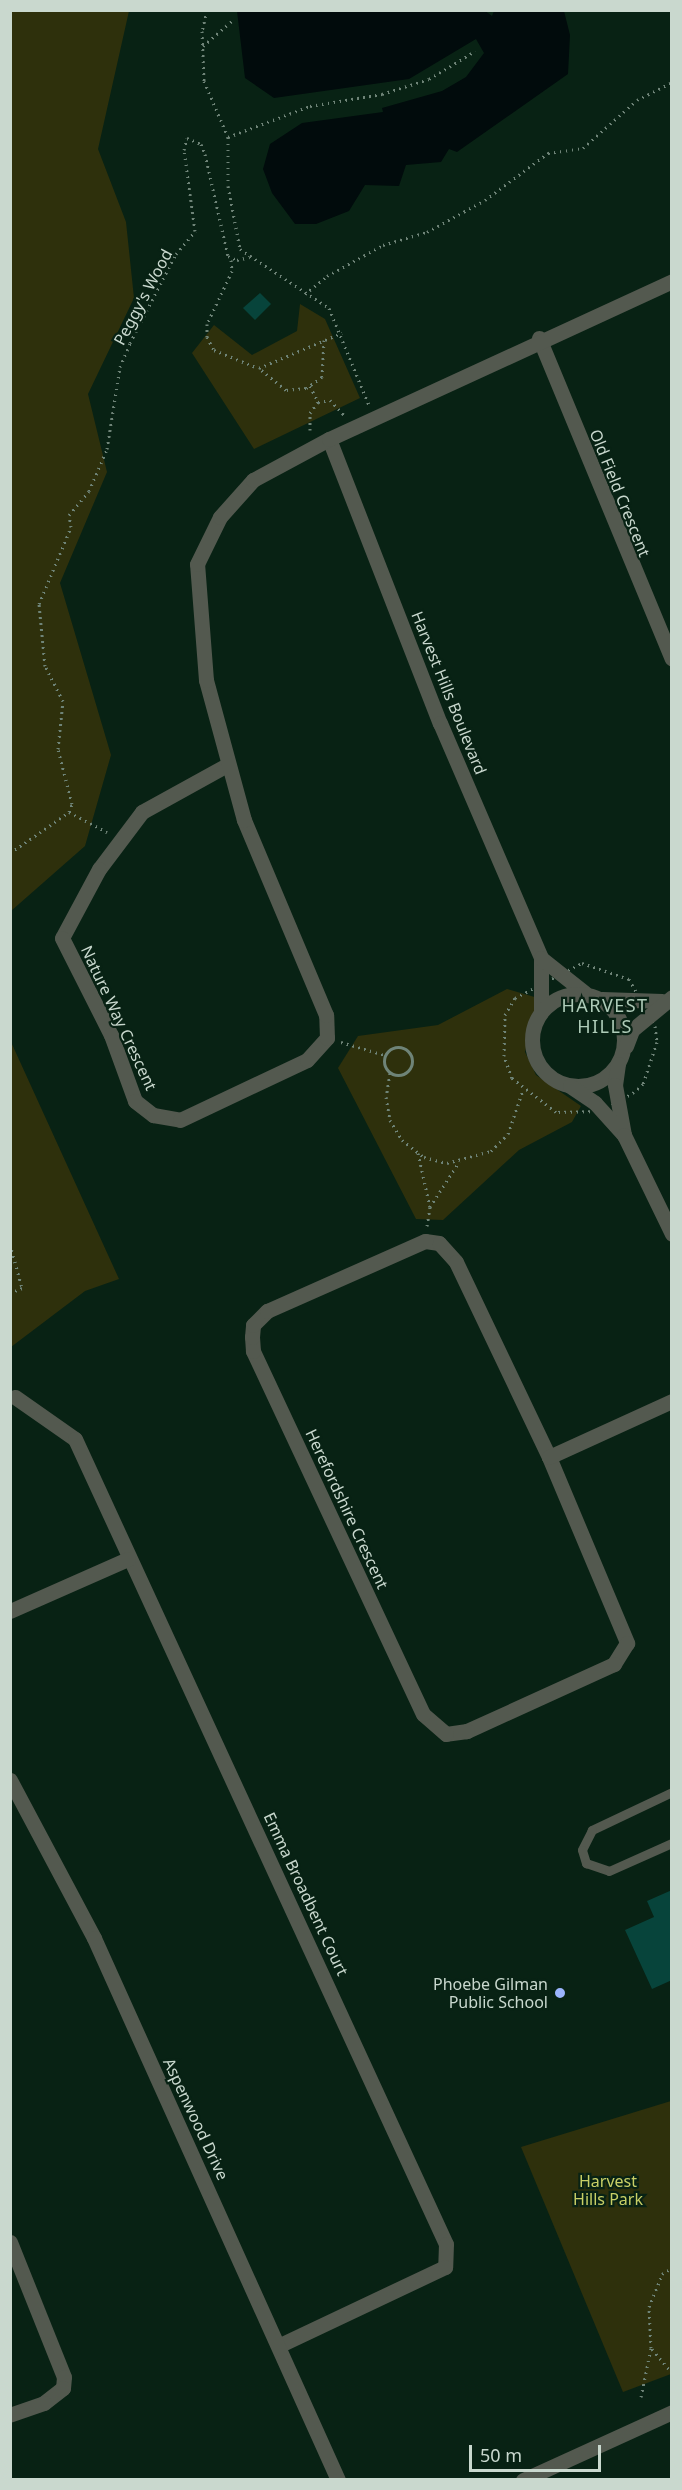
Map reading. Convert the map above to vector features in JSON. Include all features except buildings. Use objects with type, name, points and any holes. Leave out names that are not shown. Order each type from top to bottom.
[{"type":"street","points":[[327,1038],[326,1015],[244,820],[227,765],[206,680],[197,564],[220,517],[253,480],[329,439],[539,338],[672,281]]},
{"type":"street","name":"Old Field Crescent","points":[[539,338],[672,659]]},
{"type":"street","name":"Harvest Hills Boulevard","points":[[329,439],[440,723],[541,958],[544,981],[542,1011]]},
{"type":"street","name":"Nature Way Crescent","points":[[227,765],[142,812],[121,840],[62,938],[111,1035],[135,1101],[153,1115],[180,1120],[307,1060],[327,1038]]},
{"type":"street","name":"Harvest Hills Boulevard","points":[[541,958],[558,974],[585,993]]},
{"type":"street","points":[[624,1135],[602,1111],[542,1069],[534,1054],[534,1025],[542,1011],[554,1000],[585,993],[643,1008],[667,999]]},
{"type":"street","points":[[600,998],[620,1017],[624,1049]]},
{"type":"street","points":[[643,1008],[618,1064],[618,1103],[624,1135],[672,1234]]},
{"type":"street","points":[[569,1086],[593,1084],[618,1064]]},
{"type":"street","name":"Herefordshire Crescent","points":[[439,1243],[456,1262],[549,1457],[627,1643],[614,1664],[467,1731],[446,1734],[423,1714],[253,1351],[253,1325],[267,1311],[410,1245],[439,1243]]},
{"type":"street","name":"Emma Broadbent Court","points":[[15,1397],[75,1439],[128,1559],[446,2244],[446,2267],[280,2345]]},
{"type":"street","points":[[549,1457],[672,1401]]},
{"type":"street","points":[[10,1611],[128,1559]]},
{"type":"street","name":"Aspenwood Drive","points":[[10,1780],[94,1938],[280,2345],[338,2480]]},
{"type":"street","points":[[10,2242],[64,2377],[63,2388],[44,2403],[10,2415]]},
{"type":"street","points":[[532,2478],[672,2412]]},
{"type":"lane","points":[[672,1792],[592,1830],[582,1850],[586,1863],[609,1871],[672,1843]]},
{"type":"path","points":[[207,10],[202,46],[204,81],[228,137],[228,186],[240,249],[329,309],[342,333],[374,418]]},
{"type":"path","points":[[202,46],[233,20]]},
{"type":"path","points":[[228,137],[310,106],[382,94],[429,78],[475,51]]},
{"type":"path","points":[[305,294],[327,276],[383,245],[427,232],[485,200],[548,153],[583,148],[637,100],[672,82]]},
{"type":"path","name":"Peggy's Wood","points":[[69,812],[72,804],[58,749],[63,701],[45,666],[39,604],[71,527],[69,515],[89,491],[107,448],[120,367],[130,343],[176,254],[195,231],[184,150],[187,138],[201,144],[205,154],[231,260]]},
{"type":"path","points":[[250,256],[231,260],[232,271],[207,324],[207,337],[214,350],[259,368],[286,390],[310,386],[322,377],[324,340]]},
{"type":"path","points":[[259,368],[342,333]]},
{"type":"path","points":[[310,386],[318,402],[309,426],[315,447]]},
{"type":"path","points":[[318,402],[330,400],[355,427]]},
{"type":"path","points":[[10,853],[69,812],[121,840]]},
{"type":"path","points":[[544,981],[515,998],[505,1015],[504,1056],[523,1090],[556,1112],[602,1111],[618,1103],[643,1084],[657,1042],[643,1008],[621,973],[582,963],[558,974]]},
{"type":"path","points":[[327,1038],[385,1055]]},
{"type":"path","points":[[385,1055],[397,1047],[411,1056],[408,1071],[390,1073]]},
{"type":"path","points":[[385,1055],[390,1073],[386,1097],[390,1120],[418,1152],[430,1207],[459,1162]]},
{"type":"path","points":[[418,1152],[459,1162],[491,1151],[508,1134],[523,1090]]},
{"type":"path","points":[[10,1244],[22,1288],[10,1293]]},
{"type":"path","points":[[641,2397],[651,2348],[648,2307],[662,2274],[672,2268]]},
{"type":"path","points":[[651,2348],[672,2373]]},
{"type":"green space","points":[[11,10],[129,11],[98,149],[126,222],[134,298],[88,394],[107,472],[60,583],[111,755],[85,846],[11,911]]},
{"type":"green space","points":[[300,304],[325,319],[360,398],[254,449],[192,353],[214,325],[252,355],[297,331]]},
{"type":"green space","points":[[507,989],[538,998],[525,1052],[536,1075],[581,1106],[572,1122],[519,1150],[443,1220],[416,1219],[338,1068],[358,1036],[438,1025]]},
{"type":"green space","points":[[11,1042],[119,1279],[85,1291],[11,1347]]},
{"type":"green space","name":"Harvest Hills Park","points":[[671,2101],[671,2374],[623,2392],[521,2147]]},
{"type":"shaded area","points":[[484,10],[492,16],[494,11],[564,11],[570,35],[568,74],[457,152],[449,149],[441,162],[406,165],[399,186],[365,185],[349,211],[316,224],[295,224],[272,193],[263,169],[270,144],[302,123],[383,112],[382,108],[442,91],[466,77],[484,53],[476,39],[409,79],[274,98],[245,78],[237,11]]},
{"type":"place","name":"Phoebe Gilman Public School","points":[[560,1993]]},
{"type":"district","name":"HARVEST HILLS","points":[[605,1016]]}]
